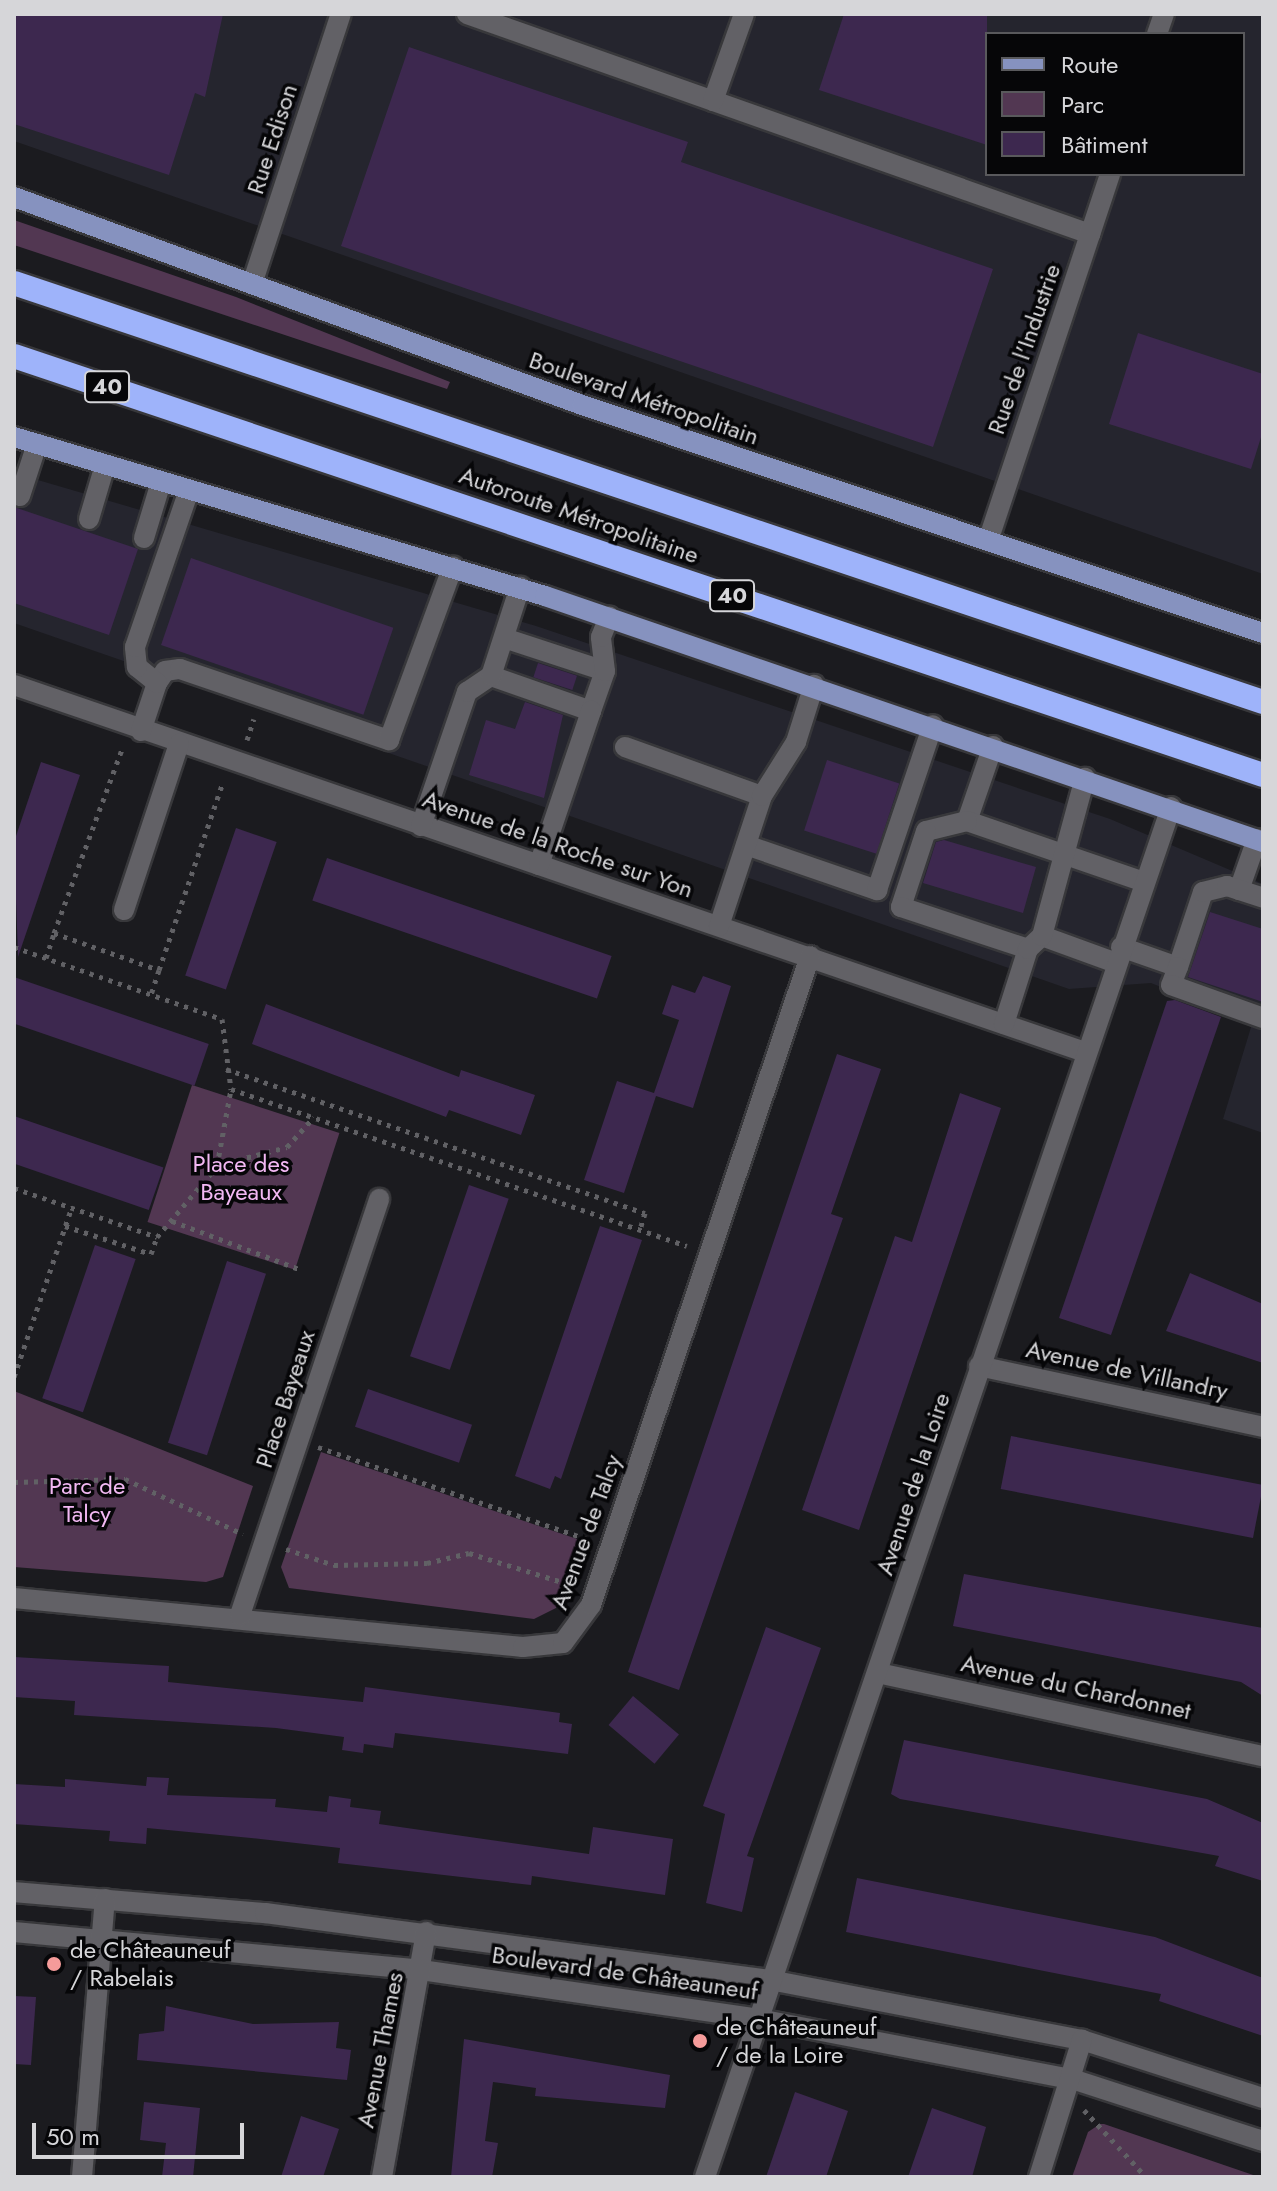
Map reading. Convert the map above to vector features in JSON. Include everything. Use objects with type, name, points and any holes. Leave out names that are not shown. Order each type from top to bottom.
[{"type":"highway","name":"Autoroute Métropolitaine","points":[[14,283],[1263,702]]},
{"type":"highway","name":"Autoroute Métropolitaine","points":[[14,356],[1263,775]]},
{"type":"main road","name":"Boulevard Métropolitain","points":[[14,197],[253,281],[569,400],[1263,633]]},
{"type":"main road","points":[[14,437],[520,587],[933,725],[1260,841]]},
{"type":"street","name":"Rue Edison","points":[[253,281],[341,14]]},
{"type":"street","points":[[467,14],[1090,234]]},
{"type":"street","points":[[713,101],[744,14]]},
{"type":"street","name":"Rue de l'Industrie","points":[[988,541],[1109,176]]},
{"type":"street","points":[[20,496],[37,444]]},
{"type":"street","points":[[89,519],[105,465]]},
{"type":"street","points":[[144,538],[161,482]]},
{"type":"street","points":[[157,683],[134,654],[189,490]]},
{"type":"street","points":[[136,728],[165,671],[180,669],[389,740],[453,566]]},
{"type":"street","points":[[421,826],[467,692],[491,676],[520,587]]},
{"type":"street","points":[[157,591],[178,598]]},
{"type":"street","points":[[539,865],[605,671],[601,637],[609,617]]},
{"type":"street","points":[[504,638],[605,671]]},
{"type":"street","points":[[491,676],[591,711]]},
{"type":"street","name":"Avenue de la Roche sur Yon","points":[[14,685],[1085,1052]]},
{"type":"street","points":[[719,926],[762,796],[796,742],[814,685]]},
{"type":"street","points":[[746,845],[877,890],[933,725]]},
{"type":"street","points":[[124,910],[179,744]]},
{"type":"street","points":[[967,821],[993,746]]},
{"type":"street","points":[[625,747],[762,796]]},
{"type":"street","points":[[1004,1024],[1068,856],[1085,778]]},
{"type":"street","name":"Avenue de la Loire","points":[[705,2177],[770,1980],[878,1673],[1085,1052],[1171,807]]},
{"type":"street","points":[[1144,882],[967,821],[926,831],[901,907],[1035,942],[1178,967]]},
{"type":"street","points":[[1239,890],[1260,841]]},
{"type":"street","points":[[1263,898],[1239,890],[1203,892],[1171,985],[1263,1018]]},
{"type":"street","name":"Avenue de Talcy","points":[[14,1598],[240,1615],[544,1648],[579,1628],[611,1547],[810,956]]},
{"type":"street","name":"Place Bayeaux","points":[[240,1615],[379,1199]]},
{"type":"street","name":"Avenue de Villandry","points":[[979,1366],[1263,1427]]},
{"type":"street","name":"Avenue du Chardonnet","points":[[878,1673],[1263,1756]]},
{"type":"street","name":"Boulevard de Châteauneuf","points":[[14,1892],[426,1932],[770,1980],[1082,2040],[1263,2098]]},
{"type":"street","points":[[82,2177],[105,1899]]},
{"type":"street","name":"Boulevard de Châteauneuf","points":[[14,1932],[421,1970],[759,2019],[1070,2086],[1263,2141]]},
{"type":"street","name":"Avenue Thames","points":[[382,2177],[426,1932]]},
{"type":"street","points":[[1039,2177],[1082,2040]]},
{"type":"path","points":[[247,741],[257,711]]},
{"type":"path","points":[[46,958],[136,728]]},
{"type":"path","points":[[151,994],[230,761]]},
{"type":"path","points":[[54,933],[159,970]]},
{"type":"path","points":[[14,947],[222,1019],[229,1038],[226,1069],[231,1089],[217,1167],[157,1237],[151,1254],[65,1226]]},
{"type":"path","points":[[226,1069],[645,1213],[640,1229]]},
{"type":"path","points":[[231,1089],[710,1254]]},
{"type":"path","points":[[217,1167],[287,1147],[314,1117]]},
{"type":"path","points":[[14,1188],[157,1237]]},
{"type":"path","points":[[14,1377],[72,1207]]},
{"type":"path","points":[[172,1221],[299,1269]]},
{"type":"path","points":[[299,1438],[611,1547]]},
{"type":"path","points":[[14,1482],[125,1479],[265,1541],[334,1565],[427,1563],[469,1553],[595,1592]]},
{"type":"path","points":[[1070,2086],[1146,2177]]},
{"type":"shaded area","points":[[14,14],[1263,14],[1263,574],[14,141]]},
{"type":"shaded area","points":[[14,473],[536,626],[1110,819],[1263,884],[1263,1133],[1223,1119],[1252,1024],[1151,983],[1069,989],[14,623]]},
{"type":"green space","points":[[14,220],[236,297],[450,382],[447,389],[14,245]]},
{"type":"green space","name":"Place des Bayeaux","points":[[192,1085],[339,1133],[295,1270],[148,1222]]},
{"type":"green space","name":"Parc de Talcy","points":[[14,1391],[253,1486],[223,1577],[206,1582],[14,1567]]},
{"type":"green space","points":[[321,1452],[580,1540],[556,1608],[534,1619],[289,1588],[281,1567]]},
{"type":"green space","points":[[1100,2124],[1259,2177],[1072,2177],[1088,2132]]},
{"type":"building","points":[[14,14],[223,14],[205,97],[195,93],[169,175],[14,124]]},
{"type":"building","points":[[844,14],[987,14],[985,144],[819,90]]},
{"type":"building","points":[[409,47],[688,142],[681,162],[993,269],[933,447],[341,246]]},
{"type":"building","points":[[1138,333],[1263,374],[1263,431],[1251,469],[1109,424]]},
{"type":"building","points":[[14,507],[138,549],[109,635],[14,603]]},
{"type":"building","points":[[191,558],[393,628],[363,715],[161,645]]},
{"type":"building","points":[[538,663],[577,676],[572,690],[533,677]]},
{"type":"building","points":[[525,702],[563,715],[544,798],[469,775],[486,720],[515,729]]},
{"type":"building","points":[[827,760],[899,783],[876,854],[804,830]]},
{"type":"building","points":[[41,762],[80,775],[18,957],[14,842]]},
{"type":"building","points":[[236,828],[277,842],[226,990],[185,976]]},
{"type":"building","points":[[944,840],[1036,867],[1023,913],[923,883],[936,842]]},
{"type":"building","points":[[327,858],[612,956],[597,999],[312,901]]},
{"type":"building","points":[[1210,912],[1263,929],[1263,1002],[1188,977]]},
{"type":"building","points":[[703,976],[731,986],[693,1108],[656,1096],[624,1193],[584,1180],[617,1081],[654,1093],[679,1020],[662,1014],[672,985],[695,993]]},
{"type":"building","points":[[14,977],[209,1044],[194,1086],[14,1024]]},
{"type":"building","points":[[1175,1000],[1221,1017],[1111,1335],[1059,1318],[1167,1001]]},
{"type":"building","points":[[266,1004],[459,1077],[461,1070],[535,1095],[521,1135],[449,1110],[446,1117],[252,1044]]},
{"type":"building","points":[[837,1054],[881,1069],[831,1214],[843,1218],[679,1690],[628,1672]]},
{"type":"building","points":[[960,1093],[1001,1108],[859,1530],[802,1510],[895,1236],[912,1242]]},
{"type":"building","points":[[14,1116],[163,1167],[149,1210],[14,1164]]},
{"type":"building","points":[[469,1185],[509,1199],[450,1370],[410,1356]]},
{"type":"building","points":[[600,1226],[642,1240],[561,1479],[555,1476],[550,1489],[515,1476]]},
{"type":"building","points":[[95,1245],[136,1259],[83,1412],[42,1398]]},
{"type":"building","points":[[227,1261],[266,1274],[207,1455],[168,1443]]},
{"type":"building","points":[[1190,1273],[1263,1304],[1263,1363],[1166,1331]]},
{"type":"building","points":[[368,1389],[472,1425],[459,1463],[355,1427]]},
{"type":"building","points":[[1011,1436],[1263,1485],[1253,1538],[1001,1489]]},
{"type":"building","points":[[964,1574],[1263,1628],[1263,1696],[1241,1682],[953,1626]]},
{"type":"building","points":[[766,1627],[821,1648],[747,1856],[754,1858],[742,1912],[706,1903],[725,1814],[703,1806]]},
{"type":"building","points":[[14,1657],[169,1666],[168,1682],[363,1702],[365,1687],[560,1713],[559,1722],[572,1724],[568,1754],[395,1733],[393,1748],[364,1744],[363,1753],[342,1750],[344,1737],[276,1728],[74,1715],[75,1701],[14,1697]]},
{"type":"building","points":[[633,1696],[679,1735],[655,1764],[609,1725]]},
{"type":"building","points":[[904,1740],[1207,1799],[1263,1823],[1263,1881],[1215,1866],[1219,1856],[900,1799],[891,1794]]},
{"type":"building","points":[[147,1777],[169,1778],[167,1795],[276,1799],[275,1807],[327,1812],[329,1796],[351,1799],[350,1807],[381,1811],[379,1824],[589,1854],[593,1827],[673,1839],[665,1895],[532,1876],[531,1885],[338,1863],[340,1848],[251,1838],[147,1828],[146,1844],[109,1841],[110,1831],[14,1824],[14,1784],[65,1787],[65,1779],[146,1786]]},
{"type":"building","points":[[857,1878],[1155,1937],[1263,1978],[1263,2036],[1159,2001],[1161,1994],[846,1932]]},
{"type":"building","points":[[14,1996],[36,1997],[31,2065],[14,2064]]},
{"type":"building","points":[[166,2006],[253,2024],[339,2022],[336,2048],[351,2050],[347,2080],[137,2060],[139,2034],[164,2031]]},
{"type":"building","points":[[464,2039],[670,2075],[665,2108],[535,2096],[536,2088],[493,2082],[485,2141],[498,2143],[492,2177],[451,2177]]},
{"type":"building","points":[[795,2092],[848,2111],[826,2177],[766,2177]]},
{"type":"building","points":[[144,2102],[200,2108],[193,2177],[162,2177],[166,2143],[140,2140]]},
{"type":"building","points":[[932,2108],[986,2127],[972,2177],[908,2177]]},
{"type":"building","points":[[301,2116],[339,2129],[323,2177],[281,2177]]},
{"type":"place","name":"de Châteauneuf / Rabelais","points":[[54,1964]]},
{"type":"place","name":"de Châteauneuf / de la Loire","points":[[700,2041]]}]
